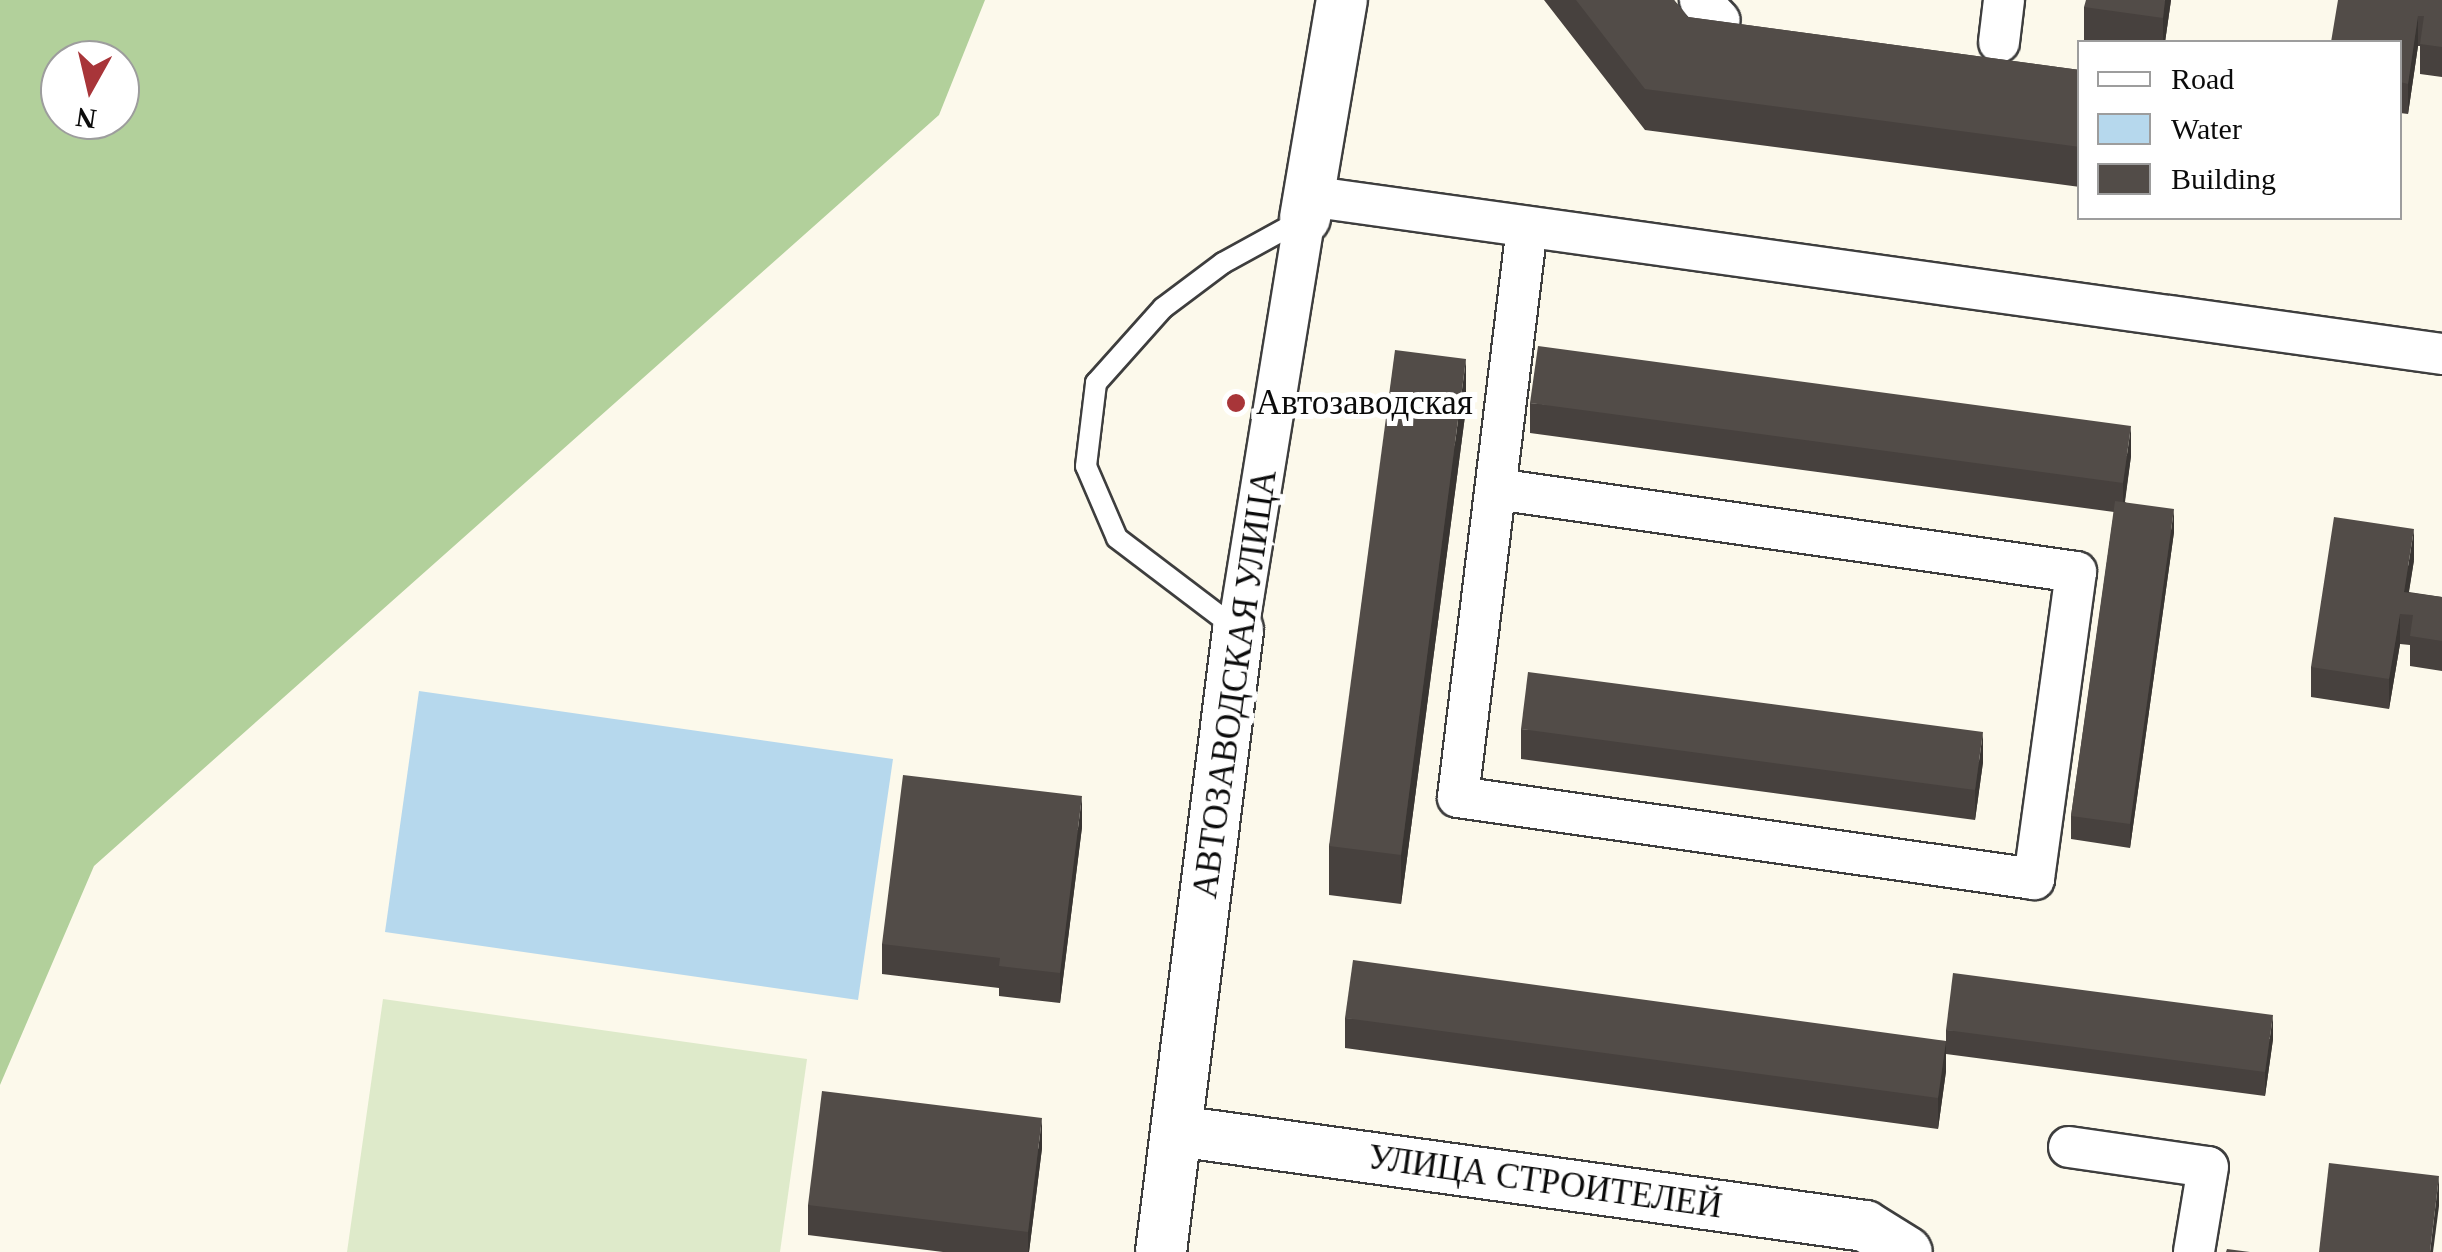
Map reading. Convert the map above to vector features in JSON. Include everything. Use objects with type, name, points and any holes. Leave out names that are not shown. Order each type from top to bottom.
[{"type":"street","name":"АВТОЗАВОДСКАЯ УЛИЦА","points":[[1161,1252],[1238,630],[1342,0]]},
{"type":"street","points":[[1999,42],[2004,0]]},
{"type":"street","points":[[1307,207],[1527,227],[2442,354]]},
{"type":"street","points":[[1496,489],[2076,572],[2034,879],[1458,797],[1527,227]]},
{"type":"street","name":"УЛИЦА СТРОИТЕЛЕЙ","points":[[1177,1131],[1865,1226],[1907,1252]]},
{"type":"street","points":[[2069,1147],[2208,1167],[2194,1252]]},
{"type":"lane","points":[[1238,630],[1116,538],[1086,466],[1096,383],[1163,308],[1307,207]]},
{"type":"green space","points":[[0,0],[985,0],[939,115],[94,866],[0,1085]]},
{"type":"green space","points":[[383,999],[807,1059],[780,1252],[347,1252]]},
{"type":"water","points":[[419,691],[893,759],[858,1000],[385,932]]},
{"type":"building","points":[[1576,0],[1674,0],[1688,17],[2077,70],[2077,147],[1645,89]]},
{"type":"building","points":[[2086,0],[2165,0],[2163,18],[2084,7]]},
{"type":"building","points":[[2338,0],[2442,0],[2442,47],[2420,44],[2424,16],[2418,16],[2408,84],[2402,82],[2402,40],[2331,40]]},
{"type":"building","points":[[1538,346],[2131,426],[2123,483],[1530,403]]},
{"type":"building","points":[[1395,350],[1466,359],[1401,855],[1329,846]]},
{"type":"building","points":[[2115,501],[2174,509],[2130,824],[2071,816]]},
{"type":"building","points":[[2334,517],[2414,529],[2404,592],[2442,597],[2442,641],[2410,636],[2413,615],[2400,614],[2389,679],[2311,667]]},
{"type":"building","points":[[1528,672],[1983,732],[1975,790],[1521,729]]},
{"type":"building","points":[[903,775],[1082,796],[1060,973],[999,966],[1000,958],[882,944]]},
{"type":"building","points":[[1353,960],[1946,1041],[1938,1098],[1345,1018]]},
{"type":"building","points":[[1953,973],[2273,1015],[2265,1072],[1946,1030]]},
{"type":"building","points":[[822,1091],[1042,1118],[1028,1232],[808,1205]]},
{"type":"building","points":[[2329,1163],[2439,1176],[2430,1252],[2319,1252]]},
{"type":"place","name":"Автозаводская","points":[[1236,403]]}]
